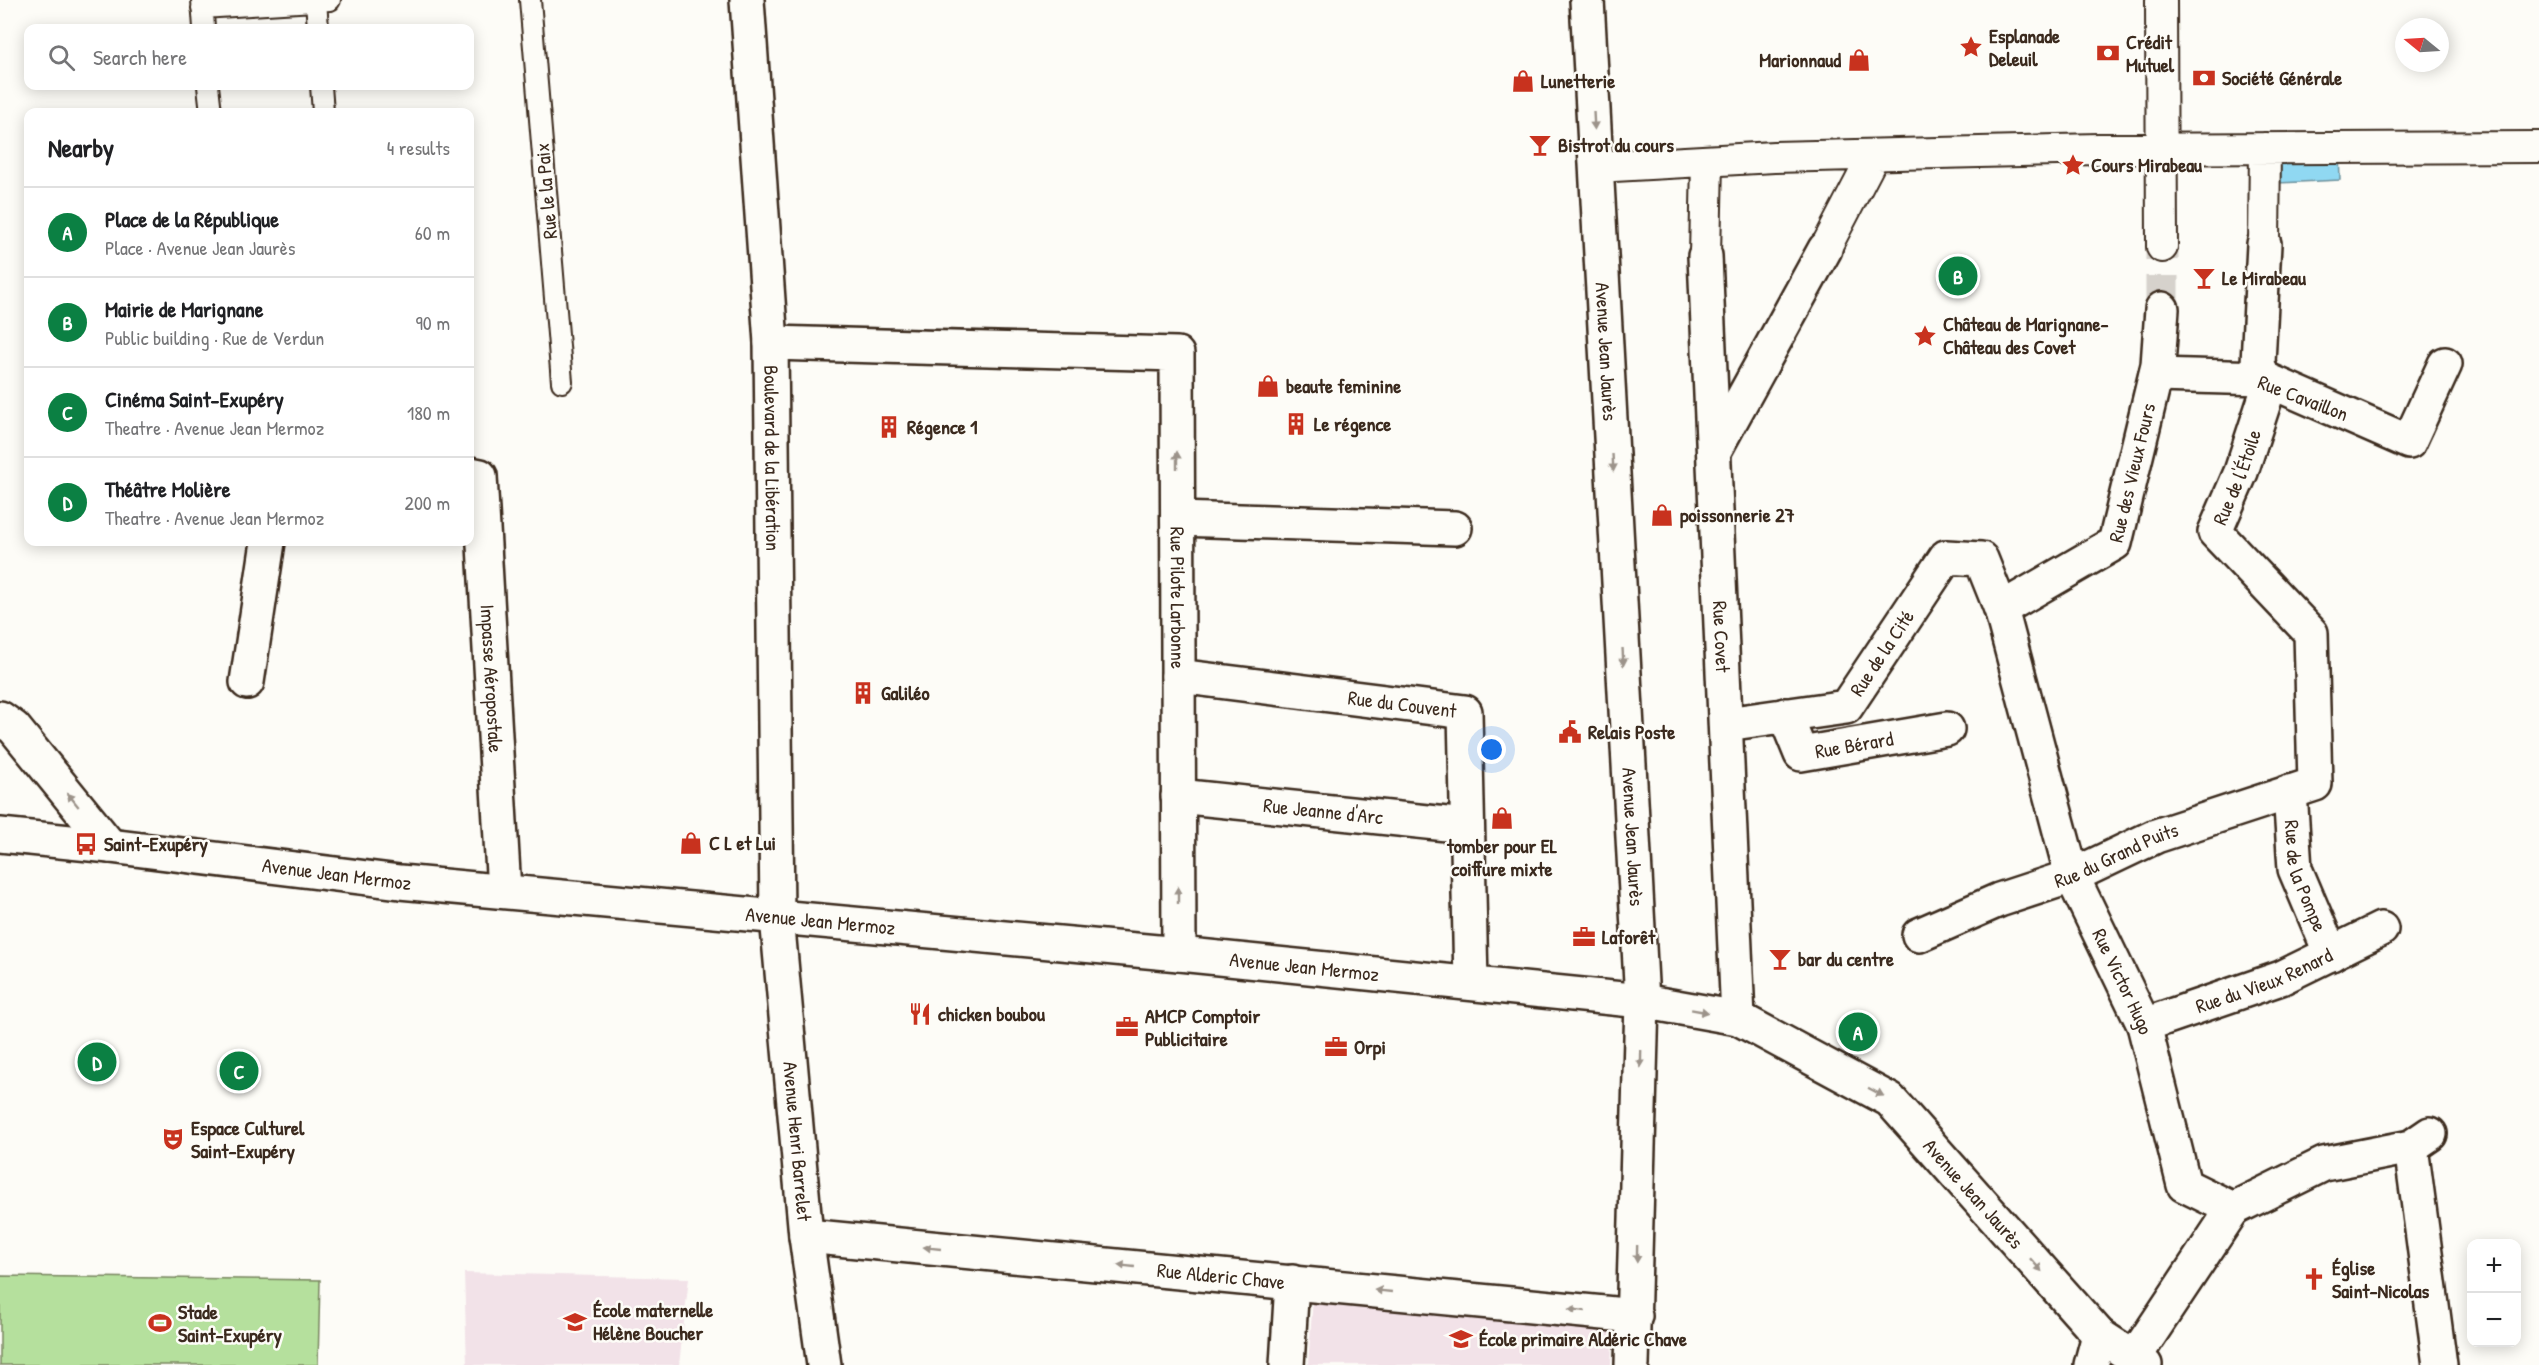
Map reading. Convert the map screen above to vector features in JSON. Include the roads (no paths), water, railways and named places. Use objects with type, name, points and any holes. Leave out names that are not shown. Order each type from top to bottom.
[{"type":"street","name":"Boulevard de la Libération","points":[[747,0],[771,343],[777,917]]},
{"type":"street","name":"Avenue Jean Jaurès","points":[[1587,0],[1642,1001],[1738,1018],[1890,1100],[2095,1350],[2140,1361]]},
{"type":"street","points":[[2161,0],[2162,247]]},
{"type":"street","points":[[1596,167],[1874,155],[2161,148],[2539,147]]},
{"type":"street","points":[[2264,244],[2265,148]]},
{"type":"street","points":[[1714,452],[1874,155]]},
{"type":"street","points":[[1706,256],[1707,161]]},
{"type":"street","name":"Rue de l'Étoile","points":[[2264,244],[2258,363],[2267,393],[2241,472],[2215,532],[2311,633],[2303,788]]},
{"type":"street","name":"Rue Covet","points":[[1706,256],[1738,1018]]},
{"type":"street","name":"Rue des Vieux Fours","points":[[2001,609],[2115,543],[2156,375],[2162,309]]},
{"type":"street","points":[[771,343],[1177,354],[1178,519]]},
{"type":"street","name":"Rue Cavaillon","points":[[2156,375],[2263,378],[2409,442],[2445,364]]},
{"type":"street","name":"Impasse Aéropostale","points":[[474,475],[480,476],[504,891]]},
{"type":"street","name":"Rue Pilote Larbonne","points":[[1179,954],[1178,519],[1455,528]]},
{"type":"street","points":[[248,682],[267,546]]},
{"type":"street","name":"Rue Victor Hugo","points":[[1946,557],[1981,559],[2001,609],[2072,876],[2144,1025],[2184,1185],[2233,1209]]},
{"type":"street","name":"Rue de la Cité","points":[[1725,724],[1846,706],[1946,557]]},
{"type":"street","name":"Rue du Couvent","points":[[1178,676],[1465,712],[1471,983]]},
{"type":"street","name":"Rue Bérard","points":[[1785,716],[1801,754],[1947,729]]},
{"type":"street","points":[[0,718],[14,728],[110,846]]},
{"type":"street","name":"Rue du Grand Puits","points":[[1919,935],[1999,900],[2072,876],[2156,836],[2303,788]]},
{"type":"street","name":"Rue de la Pompe","points":[[2303,788],[2295,869],[2331,954]]},
{"type":"street","name":"Rue Jeanne d'Arc","points":[[1178,795],[1467,826]]},
{"type":"street","name":"Avenue Jean Mermoz","points":[[0,835],[110,846],[400,882],[1179,954],[1642,1001]]},
{"type":"street","name":"Avenue Henri Barrelet","points":[[777,917],[806,1236],[824,1365]]},
{"type":"street","name":"Rue du Vieux Renard","points":[[2144,1025],[2281,978],[2380,929]]},
{"type":"street","points":[[1632,1365],[1642,1001]]},
{"type":"street","points":[[2140,1361],[2233,1209],[2324,1164],[2421,1140],[2440,1365]]},
{"type":"street","name":"Rue Alderic Chave","points":[[806,1236],[1635,1316]]},
{"type":"street","points":[[1287,1365],[1292,1282]]},
{"type":"lane","points":[[204,24],[202,4],[323,0],[319,24]]},
{"type":"lane","name":"Rue le la Paix","points":[[530,0],[562,382]]},
{"type":"lane","points":[[208,90],[211,108]]},
{"type":"lane","points":[[321,90],[323,108]]},
{"type":"water","points":[[2339,154],[2340,180],[2277,183],[2275,156]]},
{"type":"tunnel","points":[[2162,247],[2162,309]]},
{"type":"place","name":"Esplanade Deleuil","points":[[1971,47]]},
{"type":"place","name":"Crédit Mutuel","points":[[2108,53]]},
{"type":"place","name":"Marionnaud","points":[[1859,60]]},
{"type":"place","name":"Société Générale","points":[[2204,78]]},
{"type":"place","name":"Lunetterie","points":[[1523,81]]},
{"type":"place","name":"Bistrot du cours","points":[[1540,145]]},
{"type":"place","name":"Cours Mirabeau","points":[[2073,165]]},
{"type":"place","name":"Mairie de Marignane","points":[[1958,276]]},
{"type":"place","name":"Le Mirabeau","points":[[2204,278]]},
{"type":"place","name":"Château de Marignane- Château des Covet","points":[[1925,336]]},
{"type":"place","name":"beaute feminine","points":[[1268,386]]},
{"type":"place","name":"Le régence","points":[[1296,424]]},
{"type":"place","name":"Régence 1","points":[[889,427]]},
{"type":"place","name":"poissonnerie 27","points":[[1662,515]]},
{"type":"place","name":"Galiléo","points":[[863,693]]},
{"type":"place","name":"Relais Poste","points":[[1570,732]]},
{"type":"place","name":"tomber pour EL coiffure mixte","points":[[1502,818]]},
{"type":"place","name":"C L et Lui","points":[[691,843]]},
{"type":"place","name":"Saint-Exupéry","points":[[86,844]]},
{"type":"place","name":"Laforêt","points":[[1584,937]]},
{"type":"place","name":"bar du centre","points":[[1780,959]]},
{"type":"place","name":"chicken boubou","points":[[920,1014]]},
{"type":"place","name":"AMCP Comptoir Publicitaire","points":[[1127,1027]]},
{"type":"place","name":"Place de la République","points":[[1858,1032]]},
{"type":"place","name":"Orpi","points":[[1336,1047]]},
{"type":"place","name":"Théâtre Molière","points":[[97,1062]]},
{"type":"place","name":"Cinéma Saint-Exupéry","points":[[239,1071]]},
{"type":"place","name":"Espace Culturel Saint-Exupéry","points":[[173,1139]]},
{"type":"place","name":"Église Saint-Nicolas","points":[[2314,1279]]},
{"type":"place","name":"École maternelle Hélène Boucher","points":[[575,1322]]},
{"type":"place","name":"Stade Saint-Exupéry","points":[[160,1323]]},
{"type":"place","name":"École primaire Aldéric Chave","points":[[1461,1339]]}]
